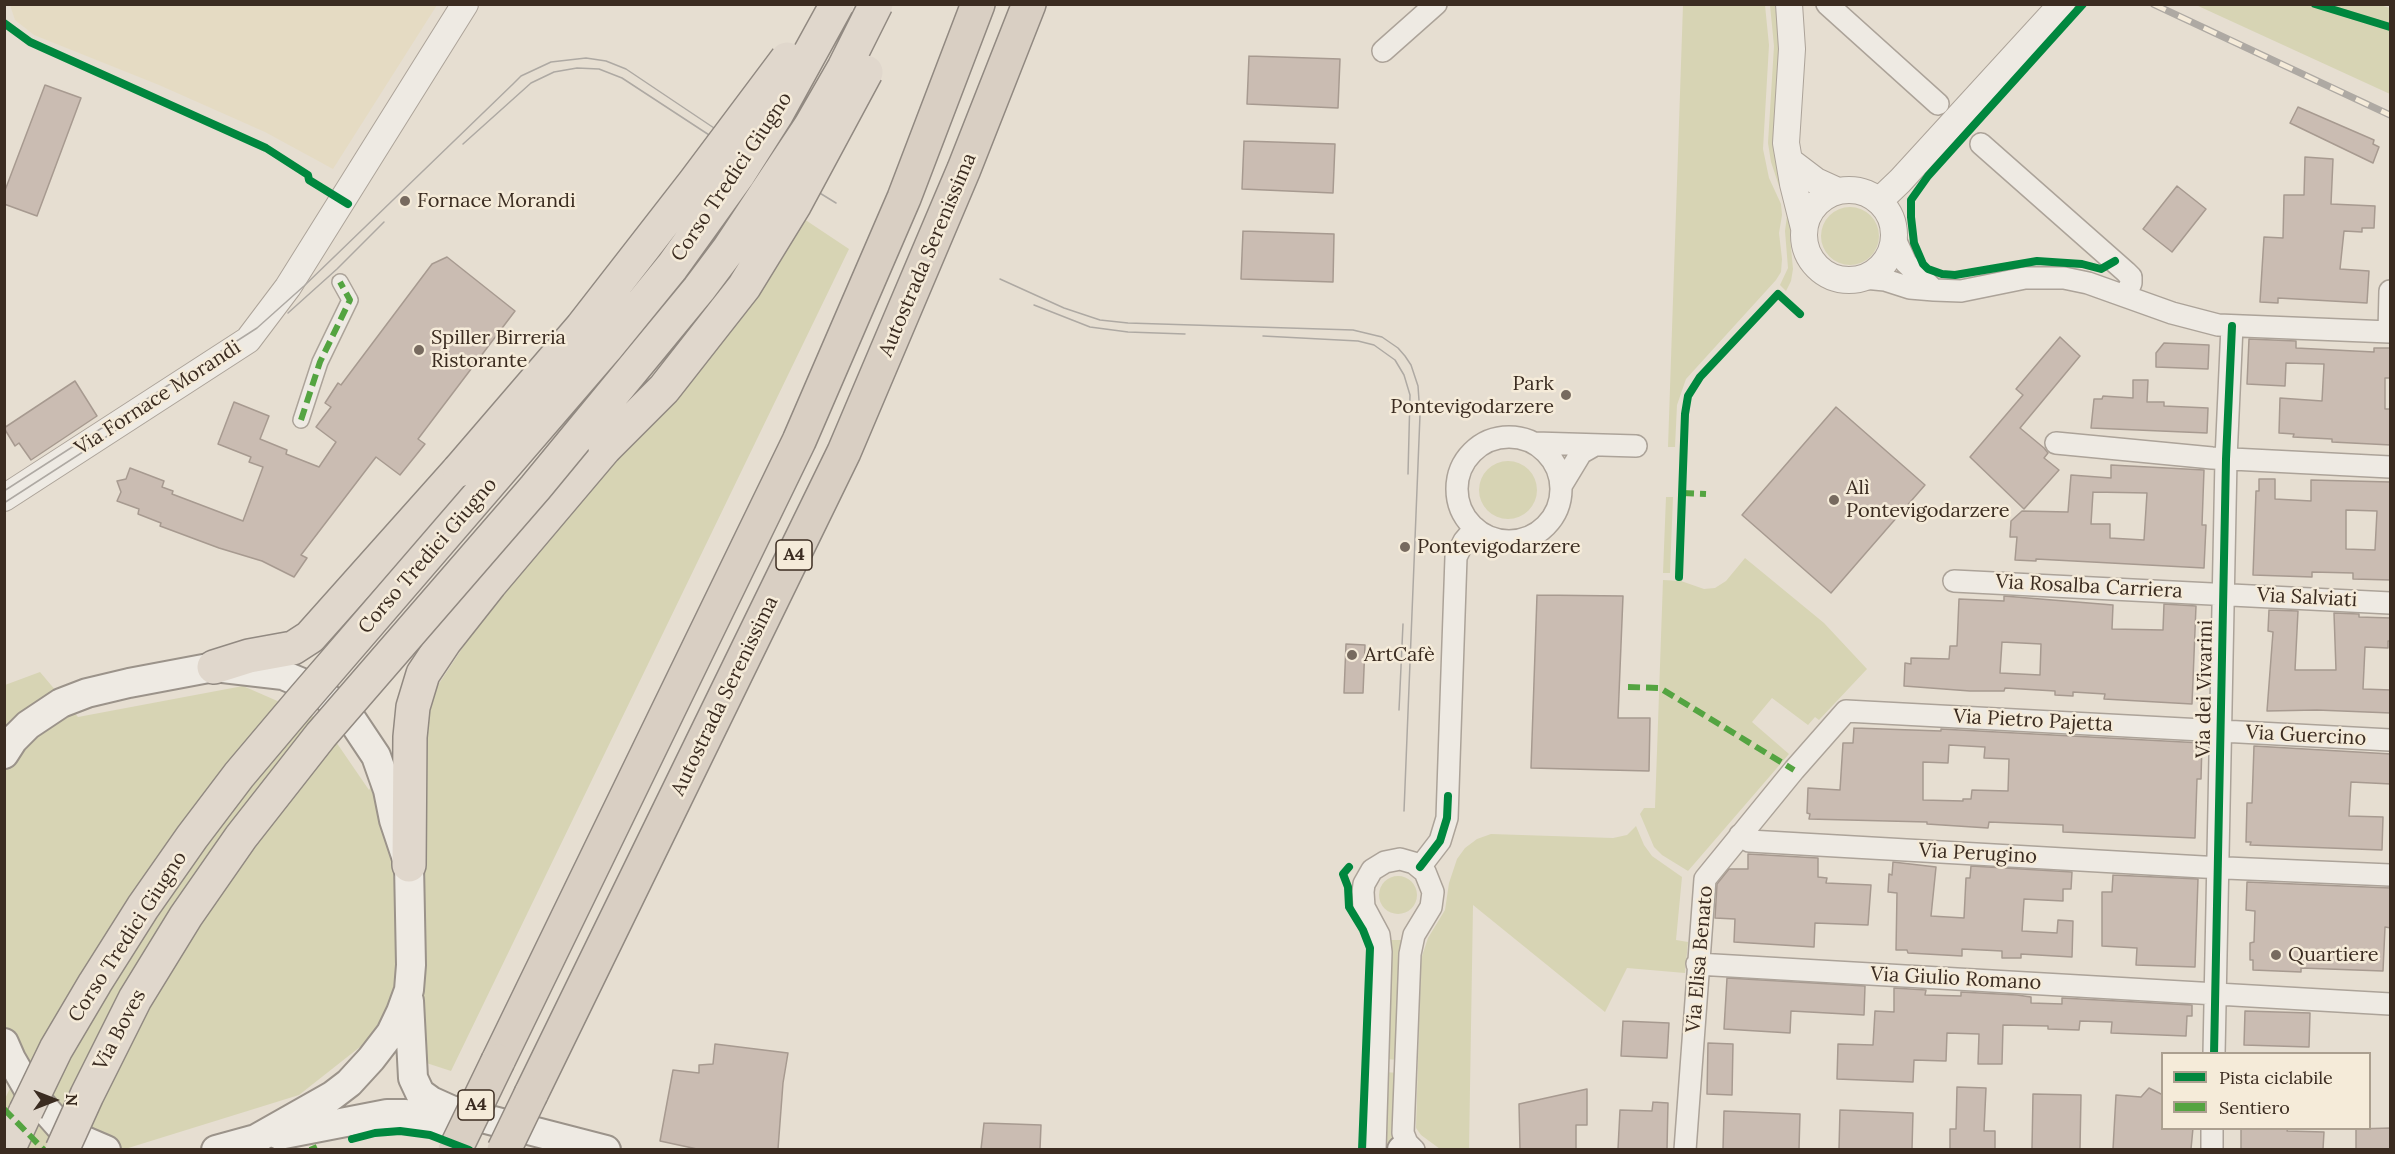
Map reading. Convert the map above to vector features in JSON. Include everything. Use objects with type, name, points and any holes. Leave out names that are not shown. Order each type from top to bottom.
[{"type":"highway","points":[[214,667],[249,656],[293,648],[310,637],[459,470],[582,327],[772,81],[822,4]]},
{"type":"highway","name":"Corso Tredici Giugno","points":[[8,1149],[57,1049],[95,983],[143,907],[192,837],[284,722],[606,348],[672,267],[738,175],[776,115],[837,4]]},
{"type":"highway","name":"Corso Tredici Giugno","points":[[186,916],[241,837],[321,735],[542,478],[699,289],[735,240],[810,127],[844,68],[876,4]]},
{"type":"highway","points":[[409,865],[410,737],[413,706],[423,674],[445,641],[490,584],[605,448],[664,389],[744,287],[773,243],[847,108],[872,60],[896,4]]},
{"type":"highway","name":"A4","points":[[455,1149],[799,441],[904,198],[978,4]]},
{"type":"highway","name":"Autostrada Serenissima","points":[[504,1149],[844,452],[959,180],[1029,4]]},
{"type":"highway","name":"Via Boves","points":[[60,1145],[135,999],[186,916]]},
{"type":"main road","points":[[7,746],[28,724],[61,703],[87,693],[214,667],[283,675],[319,690],[352,720],[376,756],[409,865],[411,1068],[420,1093],[451,1110],[606,1149]]},
{"type":"main road","points":[[256,1139],[314,1108],[348,1083],[391,1033],[409,990]]},
{"type":"main road","points":[[4,1042],[30,1092],[59,1125],[60,1145],[106,1149]]},
{"type":"main road","points":[[216,1149],[387,1114],[406,1114],[426,1119],[517,1149]]},
{"type":"main road","points":[[1402,1149],[1407,1149]]},
{"type":"street","name":"Via Fornace Morandi","points":[[4,498],[248,340],[288,287],[465,4]]},
{"type":"street","points":[[1383,51],[1436,4]]},
{"type":"street","points":[[1789,4],[1791,49],[1786,133],[1793,184],[1810,258],[1821,270],[1841,280],[1864,278],[1885,280],[1911,288],[1961,291],[2025,278],[2042,277],[2088,283],[2172,313],[2218,325],[2390,332],[2391,291]]},
{"type":"street","points":[[1827,4],[1938,104]]},
{"type":"street","points":[[1879,201],[2062,4]]},
{"type":"street","points":[[1981,144],[2131,277],[2126,295]]},
{"type":"street","points":[[1791,162],[1816,181],[1838,191]]},
{"type":"street","points":[[1804,228],[1816,204],[1826,196],[1838,191],[1853,190],[1867,193],[1879,201],[1890,217],[1894,237],[1906,263],[1934,290]]},
{"type":"street","points":[[1864,278],[1885,262],[1892,250],[1894,237]]},
{"type":"street","points":[[301,420],[320,362],[350,300],[340,282]]},
{"type":"street","name":"Via dei Vivarini","points":[[2214,1052],[2226,459],[2232,326]]},
{"type":"street","points":[[1562,486],[1549,454],[1535,444],[1520,438],[1502,437],[1486,442],[1473,452],[1462,466],[1458,482],[1458,499],[1464,515],[1475,528],[1490,537],[1507,541],[1524,539],[1539,531],[1552,519],[1559,504],[1562,486],[1581,453],[1594,445]]},
{"type":"street","points":[[2056,443],[2226,459],[2391,467]]},
{"type":"street","points":[[1535,444],[1636,446]]},
{"type":"street","points":[[1420,867],[1440,841],[1447,818],[1456,557],[1464,541],[1475,528]]},
{"type":"street","name":"Via Rosalba Carriera","points":[[1954,580],[2223,594]]},
{"type":"street","name":"Via Salviati","points":[[2223,594],[2391,603]]},
{"type":"street","name":"Via Pietro Pajetta","points":[[1846,711],[2220,732]]},
{"type":"street","name":"Via Elisa Benato","points":[[1685,1149],[1705,879],[1794,770],[1846,711]]},
{"type":"street","name":"Via Guercino","points":[[2220,732],[2391,740]]},
{"type":"street","name":"Via Perugino","points":[[1740,835],[1749,841],[2391,875]]},
{"type":"street","points":[[1375,1149],[1381,952],[1379,935],[1362,900],[1364,884],[1372,870],[1392,860],[1407,861],[1420,867],[1429,878],[1433,892],[1431,907],[1414,935],[1410,954],[1403,1133],[1407,1143],[1414,1149]]},
{"type":"street","points":[[1373,921],[1395,931],[1410,928],[1424,920]]},
{"type":"street","name":"Via Giulio Romano","points":[[1697,964],[2391,1004]]},
{"type":"street","points":[[2212,1130],[2212,1149]]},
{"type":"shaded area","points":[[10,4],[437,5],[333,169],[265,132],[159,85],[34,35],[15,20]]},
{"type":"shaded area","points":[[1683,5],[1765,5],[1769,45],[1763,149],[1769,178],[1781,204],[1779,233],[1782,259],[1781,272],[1776,280],[1686,379],[1677,405],[1675,447],[1668,447]]},
{"type":"shaded area","points":[[1770,5],[1775,5],[1780,40],[1783,183],[1779,186],[1771,162],[1768,143],[1774,46]]},
{"type":"shaded area","points":[[2196,5],[2380,5],[2390,8],[2390,94]]},
{"type":"shaded area","points":[[1850,207],[1861,209],[1871,215],[1877,225],[1879,236],[1877,247],[1871,257],[1861,263],[1850,265],[1839,263],[1829,257],[1823,247],[1821,236],[1823,225],[1829,215],[1839,209]]},
{"type":"shaded area","points":[[1788,208],[1792,212],[1790,237],[1793,269],[1786,291],[1780,285],[1788,268],[1785,231]]},
{"type":"shaded area","points":[[804,219],[849,249],[451,1071],[365,1043],[299,1095],[125,1149],[5,1149],[5,1099],[26,1053],[5,1041],[5,685],[40,672],[78,717],[243,686],[321,720],[369,790],[488,609],[696,370]]},
{"type":"shaded area","points":[[1502,461],[1514,461],[1529,469],[1537,484],[1537,496],[1529,511],[1514,519],[1502,519],[1487,511],[1479,496],[1479,484],[1487,469]]},
{"type":"shaded area","points":[[1666,497],[1673,497],[1670,573],[1663,573]]},
{"type":"shaded area","points":[[1745,558],[1824,623],[1867,669],[1819,720],[1815,717],[1808,725],[1772,698],[1752,722],[1789,754],[1688,871],[1662,855],[1654,847],[1640,814],[1644,808],[1655,808],[1663,580],[1681,581],[1704,589],[1715,588],[1726,581]]},
{"type":"shaded area","points":[[1636,826],[1644,845],[1652,856],[1682,877],[1676,940],[1688,942],[1685,973],[1627,968],[1605,1012],[1473,905],[1469,1149],[1440,1149],[1421,1135],[1416,1128],[1421,959],[1428,938],[1445,910],[1449,883],[1457,859],[1465,848],[1477,839],[1491,834],[1613,838],[1627,835]]},
{"type":"shaded area","points":[[1398,876],[1412,881],[1417,895],[1412,909],[1398,914],[1384,909],[1379,895],[1384,881]]},
{"type":"shaded area","points":[[1387,940],[1405,940],[1401,1060],[1383,1059]]},
{"type":"shaded area","points":[[1383,1072],[1400,1073],[1398,1139],[1382,1146]]},
{"type":"building","points":[[1249,56],[1340,59],[1338,108],[1247,104]]},
{"type":"building","points":[[45,85],[81,98],[37,216],[4,204],[4,193]]},
{"type":"building","points":[[2298,107],[2374,140],[2373,144],[2379,147],[2373,163],[2290,123]]},
{"type":"building","points":[[1244,141],[1335,144],[1333,193],[1242,189]]},
{"type":"building","points":[[2305,157],[2333,159],[2331,204],[2375,206],[2374,228],[2362,228],[2362,232],[2344,231],[2340,269],[2369,271],[2367,303],[2278,298],[2278,303],[2260,302],[2264,237],[2283,238],[2284,195],[2304,195]]},
{"type":"building","points":[[2177,186],[2206,209],[2172,252],[2143,229]]},
{"type":"building","points":[[1243,231],[1334,234],[1333,282],[1241,279]]},
{"type":"building","points":[[447,257],[515,311],[418,439],[425,444],[400,475],[376,457],[301,555],[307,558],[294,577],[262,561],[160,526],[161,523],[138,514],[139,509],[117,501],[121,492],[117,481],[126,479],[130,468],[164,481],[162,487],[173,491],[172,494],[243,521],[263,467],[249,462],[251,457],[218,444],[234,402],[269,416],[260,439],[287,450],[286,454],[319,467],[336,442],[316,427],[331,407],[325,403],[338,383],[341,385],[432,264]]},
{"type":"building","points":[[2060,337],[2080,356],[2020,428],[2044,448],[2048,453],[2044,458],[2059,470],[2024,509],[1970,457],[2023,395],[2016,389]]},
{"type":"building","points":[[2249,339],[2296,341],[2296,348],[2374,352],[2374,348],[2391,348],[2391,378],[2385,378],[2385,409],[2391,409],[2391,445],[2332,442],[2332,439],[2293,437],[2294,434],[2279,433],[2280,398],[2322,401],[2324,364],[2286,363],[2285,386],[2247,384]]},
{"type":"building","points":[[2164,343],[2209,345],[2208,369],[2156,367],[2156,353]]},
{"type":"building","points":[[2133,380],[2148,380],[2147,402],[2164,402],[2164,406],[2208,408],[2207,433],[2091,428],[2094,399],[2102,399],[2103,396],[2133,398]]},
{"type":"building","points":[[75,381],[97,416],[31,460],[19,443],[15,446],[4,428]]},
{"type":"building","name":"Alì Pontevigodarzere","points":[[1836,407],[1925,485],[1831,593],[1742,515]]},
{"type":"building","points":[[2111,465],[2204,470],[2202,525],[2206,525],[2204,568],[2036,559],[2036,561],[2015,560],[2017,537],[2010,537],[2011,521],[2022,511],[2068,512],[2071,475],[2111,478]],"holes":[[[2093,492],[2147,493],[2144,540],[2110,538],[2110,524],[2091,524]]]},
{"type":"building","points":[[2259,479],[2275,479],[2275,499],[2311,501],[2311,480],[2391,482],[2391,580],[2353,579],[2353,573],[2312,572],[2312,577],[2253,575],[2256,491],[2259,491]],"holes":[[[2346,510],[2377,511],[2375,550],[2346,549]]]},
{"type":"building","points":[[1537,595],[1623,596],[1618,718],[1650,718],[1649,771],[1531,768]]},
{"type":"building","points":[[2004,596],[2113,605],[2112,629],[2163,630],[2164,604],[2196,606],[2192,704],[2104,699],[2105,694],[2073,692],[2073,696],[2055,695],[2055,691],[2005,688],[2004,691],[1970,691],[1904,686],[1905,663],[1911,664],[1911,658],[1949,659],[1950,646],[1957,646],[1959,599],[2004,601]],"holes":[[[2002,642],[2041,644],[2040,675],[2000,673]]]},
{"type":"building","points":[[2269,610],[2298,611],[2295,670],[2336,670],[2334,613],[2359,614],[2359,617],[2391,618],[2391,641],[2388,641],[2388,648],[2365,647],[2363,689],[2391,690],[2391,713],[2317,710],[2267,711],[2273,632],[2268,631]]},
{"type":"building","points":[[1346,644],[1365,645],[1363,693],[1344,693]]},
{"type":"building","points":[[1854,728],[1941,731],[1941,729],[2202,743],[2201,779],[2197,779],[2195,838],[2063,832],[2063,825],[1989,822],[1988,828],[1927,824],[1927,822],[1809,819],[1810,814],[1807,813],[1808,788],[1840,790],[1843,743],[1853,743]],"holes":[[[1949,745],[1985,747],[1984,758],[2009,759],[2008,791],[1972,790],[1971,799],[1963,799],[1963,801],[1923,800],[1923,762],[1948,763]]]},
{"type":"building","points":[[2254,746],[2391,754],[2391,784],[2351,782],[2349,816],[2383,817],[2382,850],[2250,845],[2251,842],[2246,842],[2247,803],[2252,803]]},
{"type":"building","points":[[1748,854],[1818,858],[1818,877],[1827,878],[1826,883],[1871,885],[1868,925],[1815,923],[1814,947],[1734,942],[1735,919],[1715,918],[1717,884],[1729,869],[1748,869]]},
{"type":"building","points":[[1893,862],[1936,867],[1931,916],[1964,918],[1966,878],[1970,878],[1971,866],[2072,872],[2071,889],[2063,889],[2063,901],[2024,899],[2022,931],[2057,933],[2058,920],[2073,921],[2072,957],[2021,954],[2021,958],[2002,958],[2002,951],[1962,949],[1962,956],[1908,953],[1907,950],[1896,950],[1897,893],[1888,892],[1889,874],[1892,875]]},
{"type":"building","points":[[2113,875],[2198,879],[2195,967],[2136,965],[2137,948],[2102,946],[2102,892],[2112,892]]},
{"type":"building","points":[[2247,882],[2391,888],[2391,928],[2385,927],[2383,971],[2301,968],[2301,972],[2253,970],[2253,960],[2250,960],[2250,943],[2254,942],[2255,911],[2246,910]]},
{"type":"building","points":[[1727,978],[1865,986],[1864,1015],[1791,1011],[1790,1033],[1724,1029]]},
{"type":"building","points":[[1894,988],[1926,990],[1925,995],[1961,996],[1961,992],[2017,995],[2031,997],[2031,1003],[2062,1004],[2062,998],[2192,1005],[2192,1016],[2187,1016],[2186,1036],[2111,1033],[2112,1022],[2080,1021],[2079,1030],[2048,1029],[2048,1026],[2003,1025],[2002,1064],[1978,1064],[1979,1034],[1947,1033],[1946,1061],[1914,1060],[1913,1082],[1837,1079],[1838,1044],[1873,1045],[1875,1011],[1894,1012]]},
{"type":"building","points":[[2245,1011],[2310,1013],[2309,1047],[2244,1045]]},
{"type":"building","points":[[1623,1021],[1669,1023],[1667,1058],[1621,1056]]},
{"type":"building","points":[[1708,1043],[1733,1044],[1732,1095],[1707,1094]]},
{"type":"building","points":[[715,1044],[788,1053],[783,1083],[778,1149],[697,1149],[660,1141],[673,1070],[699,1073],[699,1065],[713,1064]]},
{"type":"building","points":[[1957,1087],[1986,1088],[1984,1131],[1995,1131],[1995,1149],[1950,1149],[1950,1129],[1956,1129]]},
{"type":"building","points":[[2149,1088],[2161,1094],[2161,1130],[2193,1130],[2191,1149],[2113,1149],[2116,1095],[2141,1097]]},
{"type":"building","points":[[1587,1089],[1587,1125],[1576,1125],[1576,1149],[1520,1149],[1519,1104]]},
{"type":"building","points":[[2033,1094],[2081,1095],[2080,1149],[2032,1149]]},
{"type":"building","points":[[1653,1102],[1668,1103],[1667,1149],[1618,1149],[1620,1110],[1652,1111]]},
{"type":"building","points":[[1840,1110],[1913,1113],[1912,1149],[1839,1149]]},
{"type":"building","points":[[1724,1111],[1800,1114],[1799,1149],[1723,1149]]},
{"type":"building","points":[[984,1123],[1041,1125],[1040,1149],[981,1149]]},
{"type":"building","points":[[2391,1128],[2391,1149],[2356,1149],[2356,1130]]},
{"type":"building","points":[[2241,1130],[2324,1132],[2323,1149],[2241,1149]]},
{"type":"tram line","points":[[4,491],[257,328],[304,286],[521,76],[551,62],[586,58],[606,61],[626,69],[717,130],[836,203]]},
{"type":"tram line","points":[[463,144],[531,83],[554,72],[577,68],[599,69],[622,78],[729,148]]},
{"type":"tram line","points":[[288,313],[384,222]]},
{"type":"tram line","points":[[1000,279],[1064,308],[1100,320],[1128,323],[1353,330],[1382,337],[1405,356],[1411,365],[1418,386],[1420,415],[1404,811]]},
{"type":"tram line","points":[[1034,305],[1090,327],[1128,332],[1185,334]]},
{"type":"tram line","points":[[1263,336],[1358,341],[1374,345],[1395,360],[1404,375],[1410,395],[1408,474]]},
{"type":"tram line","points":[[4,503],[140,415]]},
{"type":"tram line","points":[[1399,710],[1403,624]]},
{"type":"railway","points":[[2153,4],[2390,115]]},
{"type":"marked path","points":[[301,420],[320,362],[350,300],[340,282]]},
{"type":"marked path","points":[[1682,493],[1706,494]]},
{"type":"marked path","points":[[1628,687],[1660,688],[1794,770]]},
{"type":"marked path","points":[[4,1109],[44,1150]]},
{"type":"marked path","points":[[310,1150],[317,1147]]},
{"type":"cycle path","points":[[2083,4],[1928,176],[1911,200],[1914,243],[1923,264],[1928,269],[1942,274],[1955,275],[2037,261],[2082,264],[2101,269],[2115,261]]},
{"type":"cycle path","points":[[2315,4],[2390,27]]},
{"type":"cycle path","points":[[4,23],[30,42],[266,148],[308,175],[309,180],[348,204]]},
{"type":"cycle path","points":[[1679,577],[1685,414],[1688,396],[1700,377],[1778,294],[1800,314]]},
{"type":"cycle path","points":[[2214,1052],[2226,459],[2232,326]]},
{"type":"cycle path","points":[[1420,867],[1440,841],[1447,818],[1448,796]]},
{"type":"cycle path","points":[[1349,867],[1343,874],[1348,887],[1349,907],[1363,930],[1370,948],[1362,1150]]},
{"type":"cycle path","points":[[352,1139],[375,1133],[400,1131],[430,1135],[469,1150]]},
{"type":"place","name":"Fornace Morandi","points":[[405,201]]},
{"type":"place","name":"Spiller Birreria Ristorante","points":[[419,350]]},
{"type":"place","name":"Park Pontevigodarzere","points":[[1566,395]]},
{"type":"place","name":"Alì Pontevigodarzere","points":[[1834,500]]},
{"type":"place","name":"Pontevigodarzere","points":[[1405,547]]},
{"type":"place","name":"ArtCafè","points":[[1352,655]]},
{"type":"place","name":"Quartiere","points":[[2276,955]]}]
